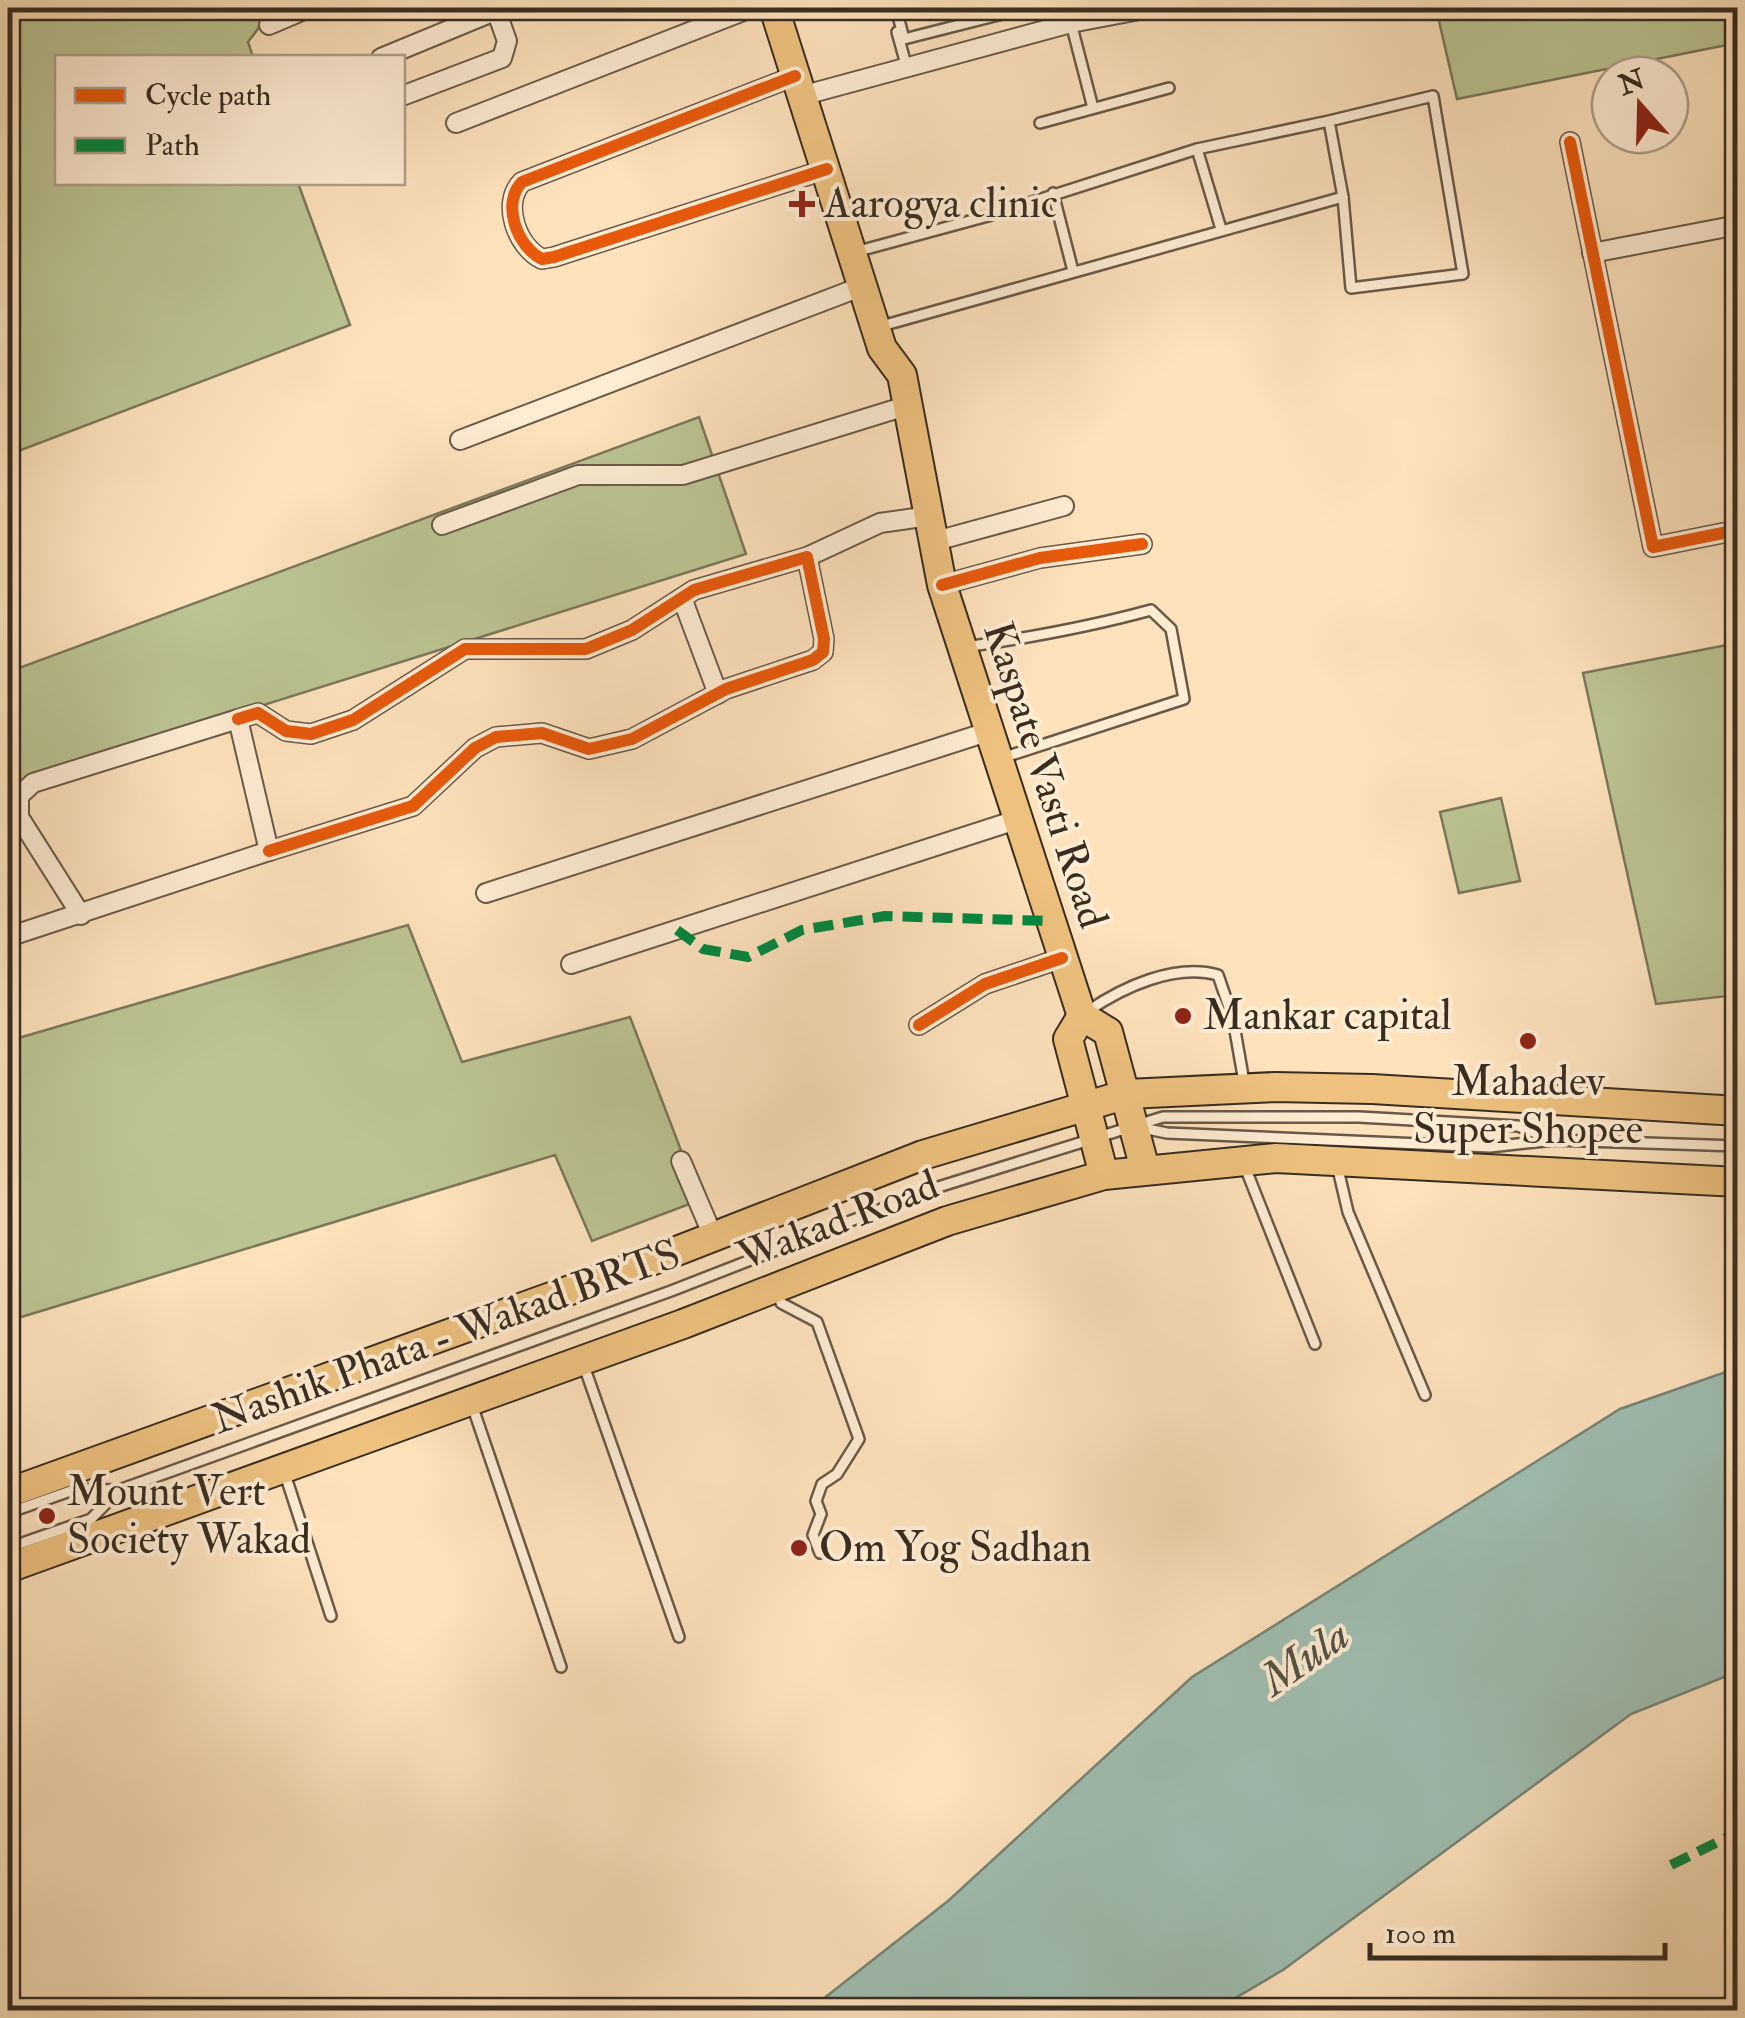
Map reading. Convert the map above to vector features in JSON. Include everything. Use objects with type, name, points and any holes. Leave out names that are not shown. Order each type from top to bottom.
[{"type":"main road","name":"Kaspate Vasti Road","points":[[774,8],[882,348],[902,375],[942,585],[992,746],[1082,1016],[1108,1032],[1145,1169]]},
{"type":"main road","points":[[1082,1016],[1068,1039],[1104,1175]]},
{"type":"main road","name":"Wakad Road","points":[[8,1493],[924,1155],[1127,1094],[1372,1089],[1738,1111]]},
{"type":"main road","name":"Wakad Road","points":[[8,1568],[582,1360],[948,1221],[1104,1175],[1242,1160],[1335,1159],[1738,1182]]},
{"type":"street","points":[[270,25],[309,8]]},
{"type":"street","points":[[456,123],[752,8]]},
{"type":"street","points":[[826,169],[554,258],[542,259],[525,246],[510,208],[514,190],[522,182],[798,86],[907,68],[1113,12],[1150,8]]},
{"type":"street","points":[[388,55],[499,9],[507,41],[502,58],[405,95]]},
{"type":"street","points":[[1570,142],[1653,547],[1738,530]]},
{"type":"street","points":[[1592,254],[1738,225]]},
{"type":"street","points":[[460,440],[863,286]]},
{"type":"street","points":[[442,525],[578,476],[682,475],[908,404]]},
{"type":"street","points":[[81,915],[13,819],[19,796],[34,783],[258,713],[286,731],[311,734],[353,720],[465,649],[586,649],[632,630],[711,583],[807,557],[880,524],[930,529],[1064,506]]},
{"type":"street","points":[[942,585],[1040,558],[1142,544]]},
{"type":"street","points":[[8,938],[413,806],[462,758],[496,736],[542,733],[589,749],[632,740],[718,694],[796,668],[823,652],[807,557]]},
{"type":"street","points":[[682,598],[718,694]]},
{"type":"street","points":[[238,719],[269,851]]},
{"type":"street","points":[[486,893],[992,746]]},
{"type":"street","points":[[572,964],[1016,820]]},
{"type":"street","points":[[919,1025],[985,984],[1062,958]]},
{"type":"street","points":[[681,1161],[713,1236]]},
{"type":"lane","points":[[893,8],[904,39],[1026,8]]},
{"type":"lane","points":[[893,8],[907,68]]},
{"type":"lane","points":[[1071,23],[1093,108]]},
{"type":"lane","points":[[1040,123],[1169,88]]},
{"type":"lane","points":[[852,252],[988,216],[1198,149],[1433,96],[1464,274],[1350,288],[1343,197],[1330,121]]},
{"type":"lane","points":[[1198,149],[1221,229]]},
{"type":"lane","points":[[1053,193],[1073,271]]},
{"type":"lane","points":[[876,328],[1343,197]]},
{"type":"lane","points":[[963,647],[1019,635],[1066,633],[1151,610],[1171,629],[1184,699],[992,746]]},
{"type":"lane","points":[[1082,1016],[1108,997],[1170,974],[1201,971],[1218,976],[1233,1019],[1245,1089]]},
{"type":"lane","name":"Nashik Phata - Wakad BRTS","points":[[8,1513],[76,1489],[119,1490],[671,1291],[936,1188],[1163,1116],[1360,1117],[1518,1126],[1554,1140]]},
{"type":"lane","name":"Nashik Phata - Wakad BRTS","points":[[1134,1126],[1167,1133],[1490,1148],[1554,1140],[1738,1146]]},
{"type":"lane","points":[[1335,1159],[1348,1212],[1425,1395]]},
{"type":"lane","points":[[1242,1160],[1315,1344]]},
{"type":"lane","points":[[776,1287],[781,1303],[816,1322],[858,1438],[838,1474],[822,1484],[816,1500],[821,1514],[813,1535],[820,1553]]},
{"type":"lane","points":[[582,1360],[678,1637]]},
{"type":"lane","points":[[470,1400],[561,1667]]},
{"type":"lane","points":[[283,1468],[331,1616]]},
{"type":"lane","name":"Nashik Phata - Wakad BRTS","points":[[8,1548],[91,1519],[119,1490]]},
{"type":"green space","points":[[8,8],[274,8],[248,42],[252,55],[55,55],[55,185],[299,185],[350,325],[8,455]]},
{"type":"green space","points":[[1436,8],[1737,8],[1737,43],[1677,55],[1590,55],[1590,72],[1457,99]]},
{"type":"green space","points":[[699,417],[746,554],[8,785],[8,672]]},
{"type":"green space","points":[[1737,643],[1737,995],[1656,1004],[1583,673]]},
{"type":"green space","points":[[1501,798],[1520,881],[1459,893],[1440,812]]},
{"type":"green space","points":[[408,925],[462,1062],[630,1017],[700,1200],[592,1241],[555,1155],[8,1321],[8,1041]]},
{"type":"water","name":"Mula","points":[[1737,1368],[1737,1672],[1631,1714],[1283,1970],[1215,2010],[809,2010],[948,1901],[1192,1677],[1620,1409]]},
{"type":"marked path","points":[[677,930],[703,949],[748,957],[802,930],[885,916],[1050,921]]},
{"type":"marked path","points":[[1671,1865],[1738,1832]]},
{"type":"cycle path","points":[[795,76],[522,182],[513,201],[515,224],[533,253],[542,259],[554,257],[827,169]]},
{"type":"cycle path","points":[[1570,142],[1653,547],[1738,530]]},
{"type":"cycle path","points":[[942,585],[1040,558],[1142,544]]},
{"type":"cycle path","points":[[238,719],[258,713],[286,731],[311,734],[353,720],[465,649],[586,649],[632,630],[694,590],[807,557],[824,639],[823,652],[813,660],[726,689],[632,739],[589,749],[542,733],[496,737],[475,748],[413,806],[269,851]]},
{"type":"cycle path","points":[[919,1025],[985,984],[1062,958]]},
{"type":"place","name":"Aarogya clinic","points":[[802,204]]},
{"type":"place","name":"Mankar capital","points":[[1183,1016]]},
{"type":"place","name":"Mahadev Super Shopee","points":[[1528,1041]]},
{"type":"place","name":"Mount Vert Society Wakad","points":[[47,1516]]},
{"type":"place","name":"Om Yog Sadhan","points":[[799,1548]]}]
